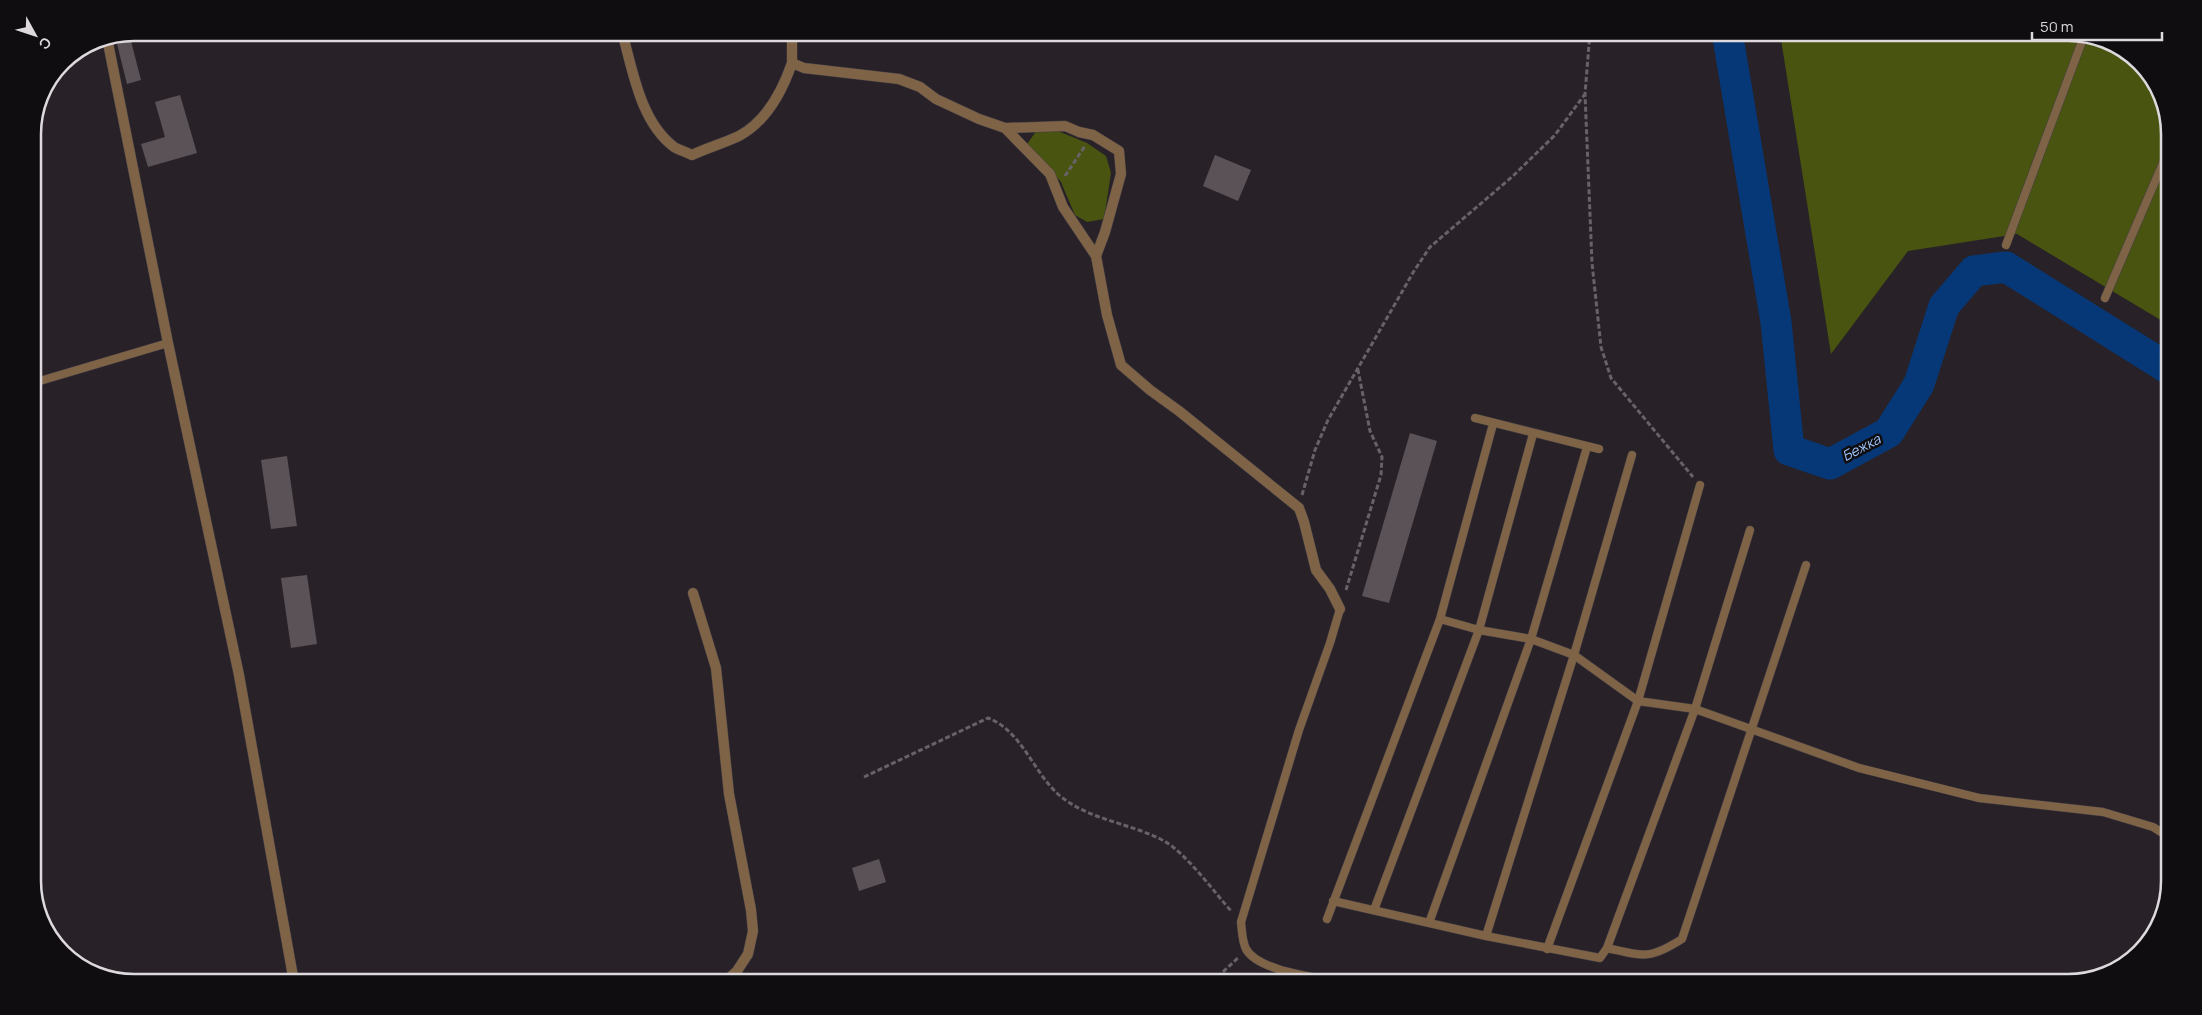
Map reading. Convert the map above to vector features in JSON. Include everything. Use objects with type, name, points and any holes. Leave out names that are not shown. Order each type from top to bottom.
[{"type":"street","points":[[625,41],[644,106],[657,130],[675,148],[692,154],[740,136],[760,120],[782,90],[792,64],[792,41]]},
{"type":"street","points":[[108,45],[168,343],[239,675],[293,974]]},
{"type":"street","points":[[792,64],[804,68],[899,78],[920,87],[936,99],[1005,128],[1065,126],[1093,135],[1118,151],[1121,162],[1121,174],[1106,232],[1096,256]]},
{"type":"street","points":[[1005,128],[1050,174],[1063,207],[1096,256],[1107,315],[1121,365],[1299,508],[1316,570],[1330,589],[1340,610]]},
{"type":"street","points":[[693,593],[716,668],[729,794],[751,910],[753,930],[748,954],[734,974]]},
{"type":"lane","points":[[2006,244],[2082,42]]},
{"type":"lane","points":[[2105,298],[2161,168]]},
{"type":"lane","points":[[41,381],[168,343]]},
{"type":"lane","points":[[1475,418],[1599,449]]},
{"type":"lane","points":[[1327,919],[1440,618],[1493,424]]},
{"type":"lane","points":[[1374,910],[1479,630],[1534,434]]},
{"type":"lane","points":[[1429,923],[1531,639],[1587,447]]},
{"type":"lane","points":[[1486,936],[1574,655],[1632,455]]},
{"type":"lane","points":[[1547,949],[1638,701],[1700,485]]},
{"type":"lane","points":[[1333,901],[1486,936],[1600,958],[1607,948],[1695,709],[1750,530]]},
{"type":"lane","points":[[1607,948],[1642,956],[1661,952],[1682,939],[1806,564]]},
{"type":"lane","points":[[1302,974],[1259,963],[1246,949],[1241,922],[1298,730],[1330,644],[1340,610]]},
{"type":"lane","points":[[1440,618],[1479,630],[1531,639],[1574,655],[1638,701],[1695,709],[1868,770],[1979,798],[2103,812],[2153,827],[2161,832]]},
{"type":"path","points":[[1589,41],[1585,94],[1592,263],[1601,348],[1611,378],[1700,485]]},
{"type":"path","points":[[1299,508],[1315,450],[1328,420],[1414,271],[1430,248],[1514,176],[1555,135],[1585,94]]},
{"type":"path","points":[[1056,188],[1093,135]]},
{"type":"path","points":[[1340,610],[1381,475],[1382,457],[1370,431],[1358,370]]},
{"type":"path","points":[[864,777],[988,718],[997,721],[1007,727],[1040,774],[1060,796],[1085,810],[1163,840],[1185,859],[1241,922]]},
{"type":"path","points":[[1220,974],[1246,949]]},
{"type":"green space","points":[[1781,41],[2068,41],[2092,44],[2103,48],[2133,69],[2151,93],[2156,105],[2161,128],[2161,320],[2017,234],[1908,251],[1831,354]]},
{"type":"green space","points":[[1037,130],[1058,131],[1087,143],[1106,156],[1111,173],[1104,219],[1087,222],[1075,215],[1061,182],[1027,144]]},
{"type":"building","points":[[131,41],[141,80],[127,84],[117,44]]},
{"type":"building","points":[[180,95],[197,153],[148,167],[141,144],[165,137],[155,102]]},
{"type":"building","points":[[1215,155],[1251,170],[1238,201],[1203,186]]},
{"type":"building","points":[[1410,433],[1437,441],[1389,603],[1362,596]]},
{"type":"building","points":[[287,456],[297,526],[271,529],[261,460]]},
{"type":"building","points":[[307,575],[317,644],[291,648],[281,578]]},
{"type":"building","points":[[879,859],[886,882],[859,891],[852,868]]},
{"type":"waterway","name":"Бежка","points":[[1729,41],[1776,322],[1789,450],[1830,464],[1889,432],[1919,384],[1944,306],[1974,271],[2006,267],[2161,364]]}]
